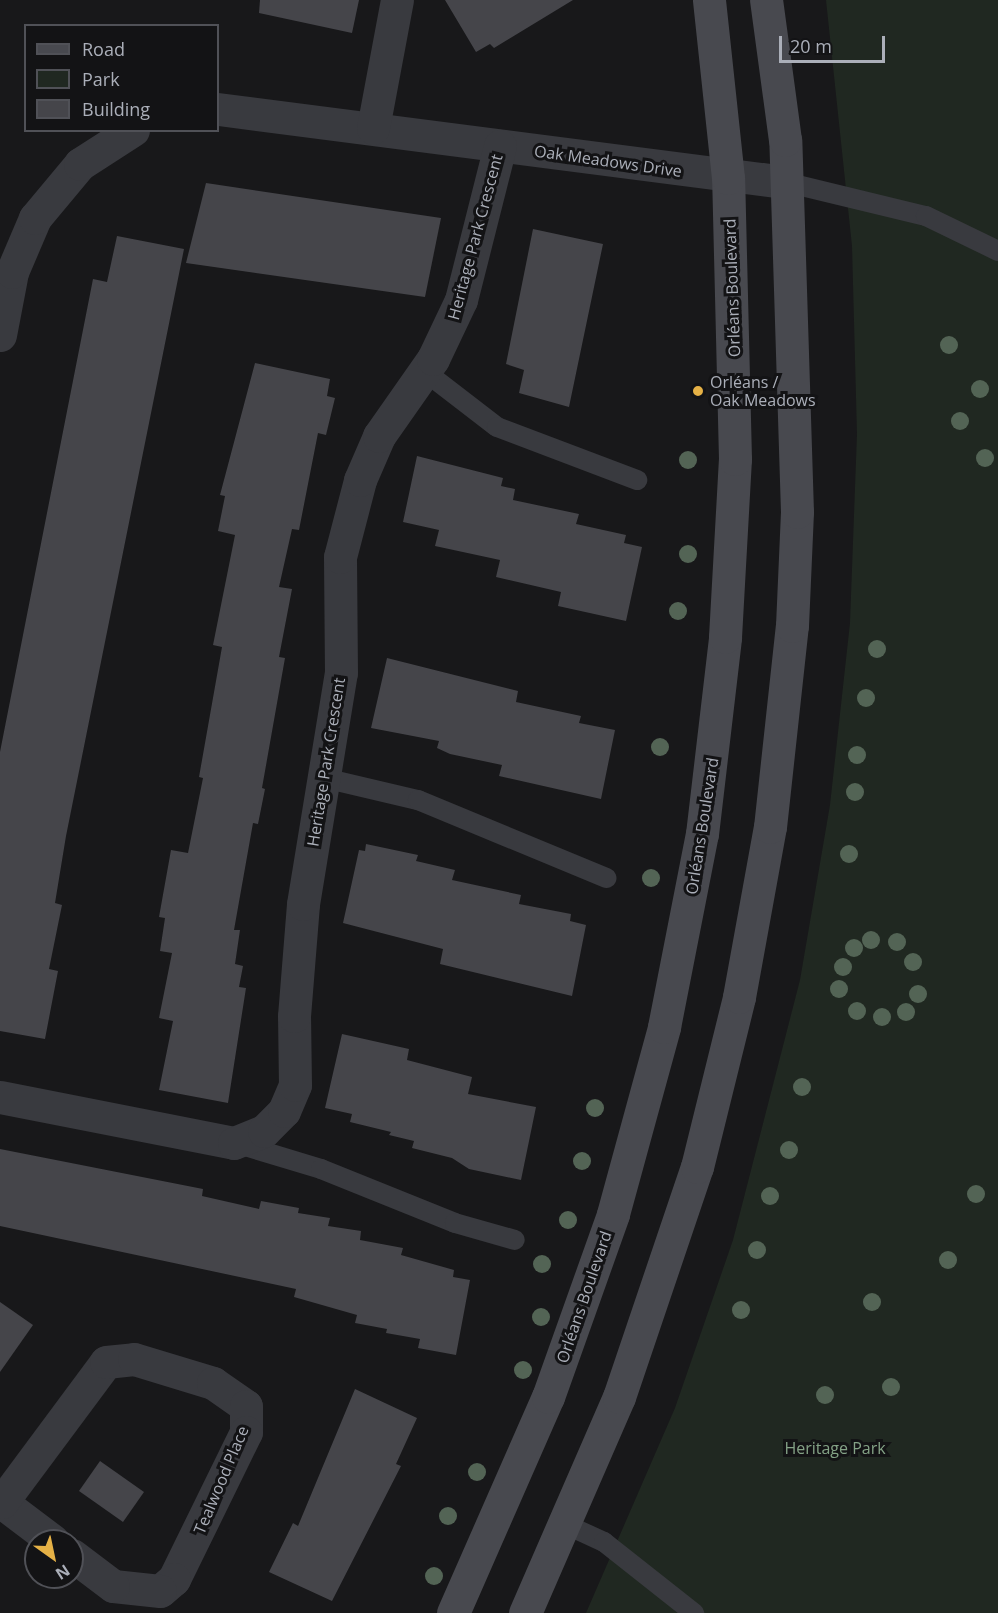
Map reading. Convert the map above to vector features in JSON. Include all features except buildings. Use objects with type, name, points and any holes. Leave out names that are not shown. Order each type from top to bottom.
[{"type":"main road","name":"Orléans Boulevard","points":[[453,1613],[512,1486],[583,1305],[641,1121],[685,931],[716,733],[732,543],[734,372],[728,178],[709,0]]},
{"type":"main road","points":[[525,1613],[567,1525],[643,1334],[696,1167],[739,997],[770,827],[792,626],[797,512],[785,140],[766,0]]},
{"type":"street","points":[[373,128],[397,0]]},
{"type":"street","name":"Oak Meadows Drive","points":[[219,109],[373,128],[728,178],[785,182]]},
{"type":"street","points":[[0,334],[12,272],[35,218],[80,164],[130,132]]},
{"type":"street","name":"Heritage Park Crescent","points":[[234,1143],[264,1131],[284,1111],[295,1085],[294,1016],[303,904],[341,673],[340,557],[360,480],[375,445],[449,331],[461,300],[500,146]]},
{"type":"street","points":[[0,1098],[234,1143]]},
{"type":"street","name":"Tealwood Place","points":[[37,1529],[1,1502],[106,1362],[134,1359],[213,1383],[246,1406],[246,1432],[174,1579],[160,1591],[113,1586],[84,1564]]},
{"type":"lane","points":[[785,182],[926,216],[998,251]]},
{"type":"lane","points":[[423,370],[497,427],[637,480]]},
{"type":"lane","points":[[324,778],[418,801],[606,878]]},
{"type":"lane","points":[[234,1143],[321,1169],[455,1223],[515,1240]]},
{"type":"lane","points":[[567,1525],[604,1542],[694,1613]]},
{"type":"green space","name":"Heritage Park","points":[[826,0],[998,0],[998,1613],[586,1613],[675,1408],[733,1240],[800,980],[830,805],[850,623],[857,434],[852,246]]},
{"type":"place","name":"Orléans / Oak Meadows","points":[[698,391]]}]
